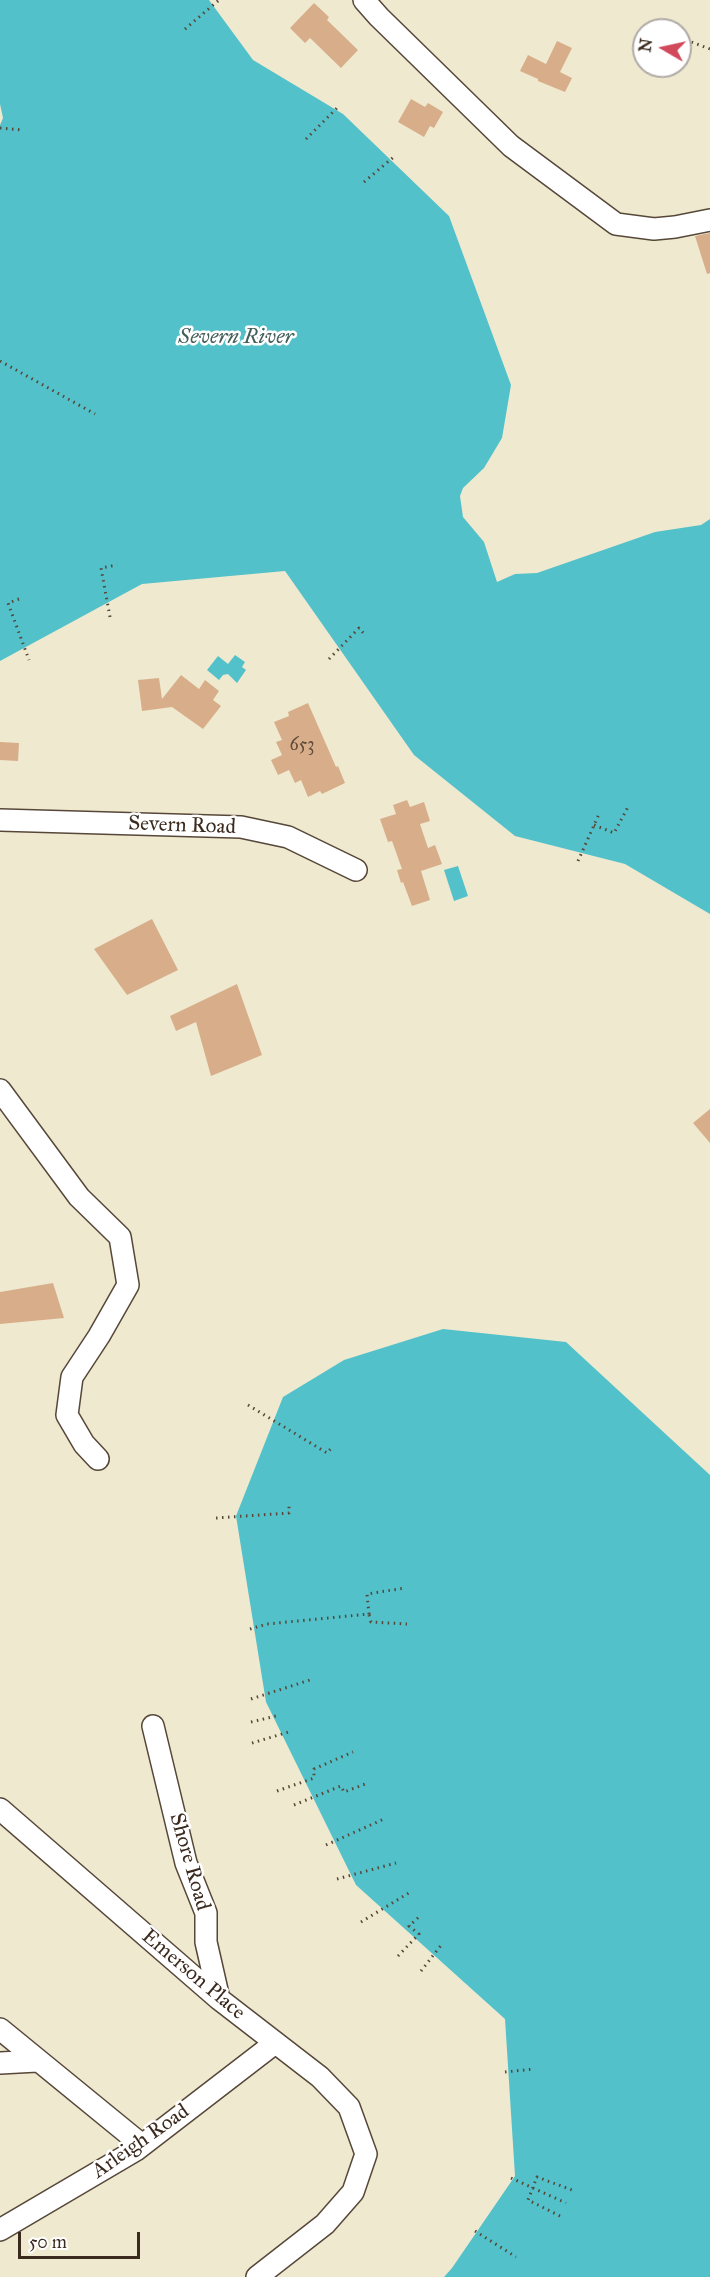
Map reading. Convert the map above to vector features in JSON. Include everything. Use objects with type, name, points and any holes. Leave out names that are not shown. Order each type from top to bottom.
[{"type":"street","points":[[364,0],[511,146],[616,224],[654,229],[710,220]]},
{"type":"street","name":"Severn Road","points":[[0,820],[241,827],[288,837],[356,870]]},
{"type":"street","points":[[0,1090],[79,1197],[120,1237],[128,1285],[72,1377],[67,1414],[84,1444],[98,1459]]},
{"type":"street","name":"Shore Road","points":[[153,1726],[186,1863],[206,1913],[206,1942],[219,1999]]},
{"type":"street","name":"Emerson Place","points":[[0,1809],[219,1999],[320,2077],[349,2107],[366,2154],[353,2192],[325,2224],[257,2277]]},
{"type":"street","points":[[0,2029],[142,2145]]},
{"type":"street","name":"Arleigh Road","points":[[0,2230],[142,2145],[275,2043]]},
{"type":"street","points":[[0,2064],[37,2061]]},
{"type":"path","points":[[185,29],[219,0]]},
{"type":"path","points":[[692,42],[710,49]]},
{"type":"path","points":[[306,140],[339,106]]},
{"type":"path","points":[[0,128],[23,130]]},
{"type":"path","points":[[364,182],[396,155]]},
{"type":"path","points":[[0,361],[95,414]]},
{"type":"path","points":[[110,617],[101,568],[117,565]]},
{"type":"path","points":[[19,599],[8,603],[29,660]]},
{"type":"path","points":[[329,659],[359,628],[365,635]]},
{"type":"path","points":[[594,825],[614,833],[629,805]]},
{"type":"path","points":[[578,861],[599,814]]},
{"type":"path","points":[[248,1404],[327,1453],[333,1446]]},
{"type":"path","points":[[216,1518],[289,1513],[288,1504]]},
{"type":"path","points":[[405,1588],[367,1594],[371,1622],[406,1624]]},
{"type":"path","points":[[250,1629],[267,1624],[369,1614]]},
{"type":"path","points":[[251,1699],[313,1679]]},
{"type":"path","points":[[251,1722],[276,1716]]},
{"type":"path","points":[[252,1743],[292,1731]]},
{"type":"path","points":[[277,1791],[314,1778],[314,1769],[353,1752]]},
{"type":"path","points":[[294,1805],[341,1786],[344,1792],[368,1783]]},
{"type":"path","points":[[326,1845],[384,1819]]},
{"type":"path","points":[[338,1879],[396,1863]]},
{"type":"path","points":[[361,1922],[412,1891]]},
{"type":"path","points":[[398,1956],[419,1934],[408,1926],[420,1916]]},
{"type":"path","points":[[421,1971],[442,1944]]},
{"type":"path","points":[[505,2072],[534,2069]]},
{"type":"path","points":[[560,2216],[528,2200],[537,2177],[572,2190]]},
{"type":"path","points":[[510,2178],[566,2203]]},
{"type":"path","points":[[475,2231],[516,2257]]},
{"type":"water","name":"Severn River","points":[[0,0],[209,0],[253,60],[343,114],[449,216],[511,385],[502,438],[484,468],[463,488],[460,496],[463,517],[484,542],[497,582],[515,574],[537,573],[655,532],[701,525],[710,519],[710,914],[625,864],[515,836],[414,755],[285,571],[142,584],[0,661],[0,125],[3,118],[0,104]]},
{"type":"water","points":[[235,655],[245,662],[242,667],[246,670],[237,683],[228,674],[223,675],[219,680],[207,670],[218,656],[228,664]]},
{"type":"water","points":[[458,866],[468,896],[454,901],[444,870]]},
{"type":"water","points":[[443,1329],[566,1342],[710,1475],[710,2277],[444,2277],[515,2176],[505,2019],[356,1885],[266,1702],[236,1516],[283,1397],[344,1360]]},
{"type":"building","points":[[314,3],[329,17],[327,20],[358,50],[341,68],[310,38],[305,43],[290,28]]},
{"type":"building","points":[[557,41],[572,48],[560,72],[572,78],[565,92],[520,71],[528,55],[546,64]]},
{"type":"building","points":[[411,99],[425,107],[428,103],[443,112],[434,128],[430,126],[424,137],[398,122]]},
{"type":"building","points":[[710,233],[710,273],[707,274],[695,236]]},
{"type":"building","points":[[181,675],[199,689],[205,680],[219,691],[213,700],[221,706],[203,729],[172,707],[142,711],[138,680],[159,678],[162,699]]},
{"type":"building","points":[[308,703],[345,783],[322,794],[320,791],[308,797],[301,780],[295,783],[289,770],[278,775],[271,760],[282,755],[276,742],[282,740],[274,722],[289,716],[288,712]]},
{"type":"building","points":[[0,742],[19,743],[18,761],[0,760]]},
{"type":"building","points":[[407,800],[410,807],[424,802],[430,821],[420,824],[428,848],[435,845],[442,864],[421,871],[430,900],[412,906],[397,870],[402,869],[392,841],[388,842],[380,819],[396,814],[393,805]]},
{"type":"building","points":[[152,919],[178,970],[127,995],[94,949]]},
{"type":"building","points":[[237,984],[262,1055],[211,1076],[196,1022],[176,1031],[170,1016]]},
{"type":"building","points":[[710,1109],[710,1143],[693,1123]]},
{"type":"building","points":[[53,1283],[64,1318],[0,1324],[0,1292]]}]
